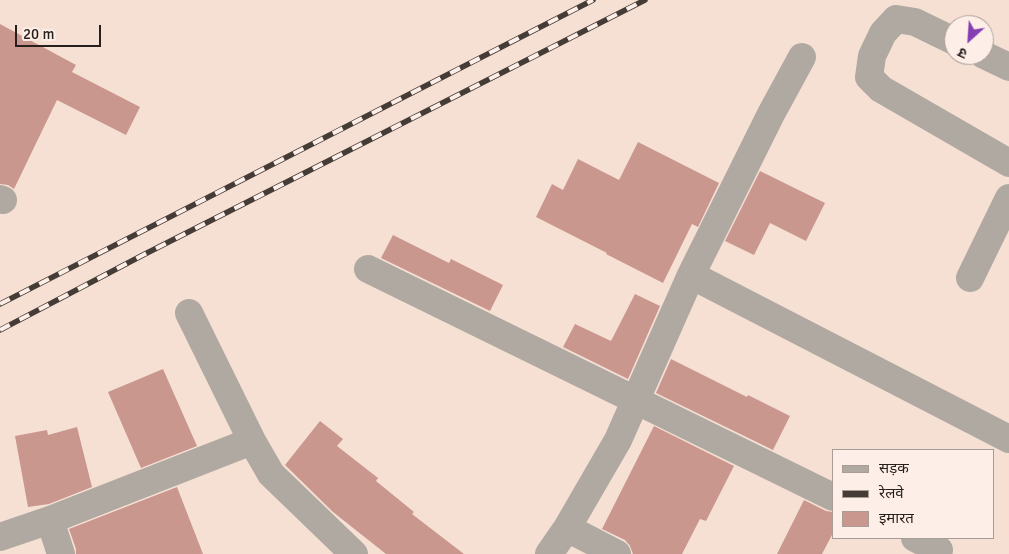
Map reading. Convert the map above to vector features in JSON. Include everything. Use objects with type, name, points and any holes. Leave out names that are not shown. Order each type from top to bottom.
[{"type":"street","points":[[944,36],[915,22],[896,18],[883,33],[872,56],[870,76],[881,89],[1009,162]]},
{"type":"street","points":[[549,554],[567,528],[618,440],[691,275],[771,114],[802,57]]},
{"type":"street","points":[[994,60],[1009,67]]},
{"type":"street","points":[[970,278],[1009,198]]},
{"type":"street","points":[[368,269],[832,497]]},
{"type":"street","points":[[691,275],[1008,435]]},
{"type":"street","points":[[189,313],[252,441],[271,474],[354,554]]},
{"type":"street","points":[[0,537],[50,520],[252,441]]},
{"type":"street","points":[[50,520],[60,554]]},
{"type":"street","points":[[567,528],[617,554]]},
{"type":"street","points":[[917,539],[939,550]]},
{"type":"building","points":[[0,24],[76,65],[72,72],[140,107],[126,135],[57,100],[14,189],[8,185],[0,184]]},
{"type":"building","points":[[638,142],[719,183],[698,227],[692,224],[663,283],[536,217],[552,184],[563,190],[578,159],[619,180]]},
{"type":"building","points":[[760,171],[825,203],[806,241],[770,223],[754,255],[725,241]]},
{"type":"building","points":[[393,235],[449,263],[451,259],[503,285],[490,311],[381,258]]},
{"type":"building","points":[[635,294],[660,306],[628,379],[563,347],[575,324],[611,341]]},
{"type":"building","points":[[671,359],[790,416],[773,450],[656,393]]},
{"type":"building","points":[[163,369],[197,446],[141,468],[108,392]]},
{"type":"building","points":[[320,421],[343,439],[337,446],[378,478],[376,481],[414,512],[412,514],[464,554],[386,554],[333,512],[285,465]]},
{"type":"building","points":[[654,426],[734,466],[706,521],[700,519],[682,554],[633,554],[625,540],[602,529]]},
{"type":"building","points":[[77,427],[92,487],[49,504],[28,507],[15,436],[47,430],[48,435]]},
{"type":"building","points":[[177,487],[203,554],[76,554],[69,529]]},
{"type":"building","points":[[804,500],[826,511],[832,512],[832,535],[822,554],[777,554]]},
{"type":"railway","points":[[0,304],[593,0]]},
{"type":"railway","points":[[0,330],[143,255],[645,0]]}]
